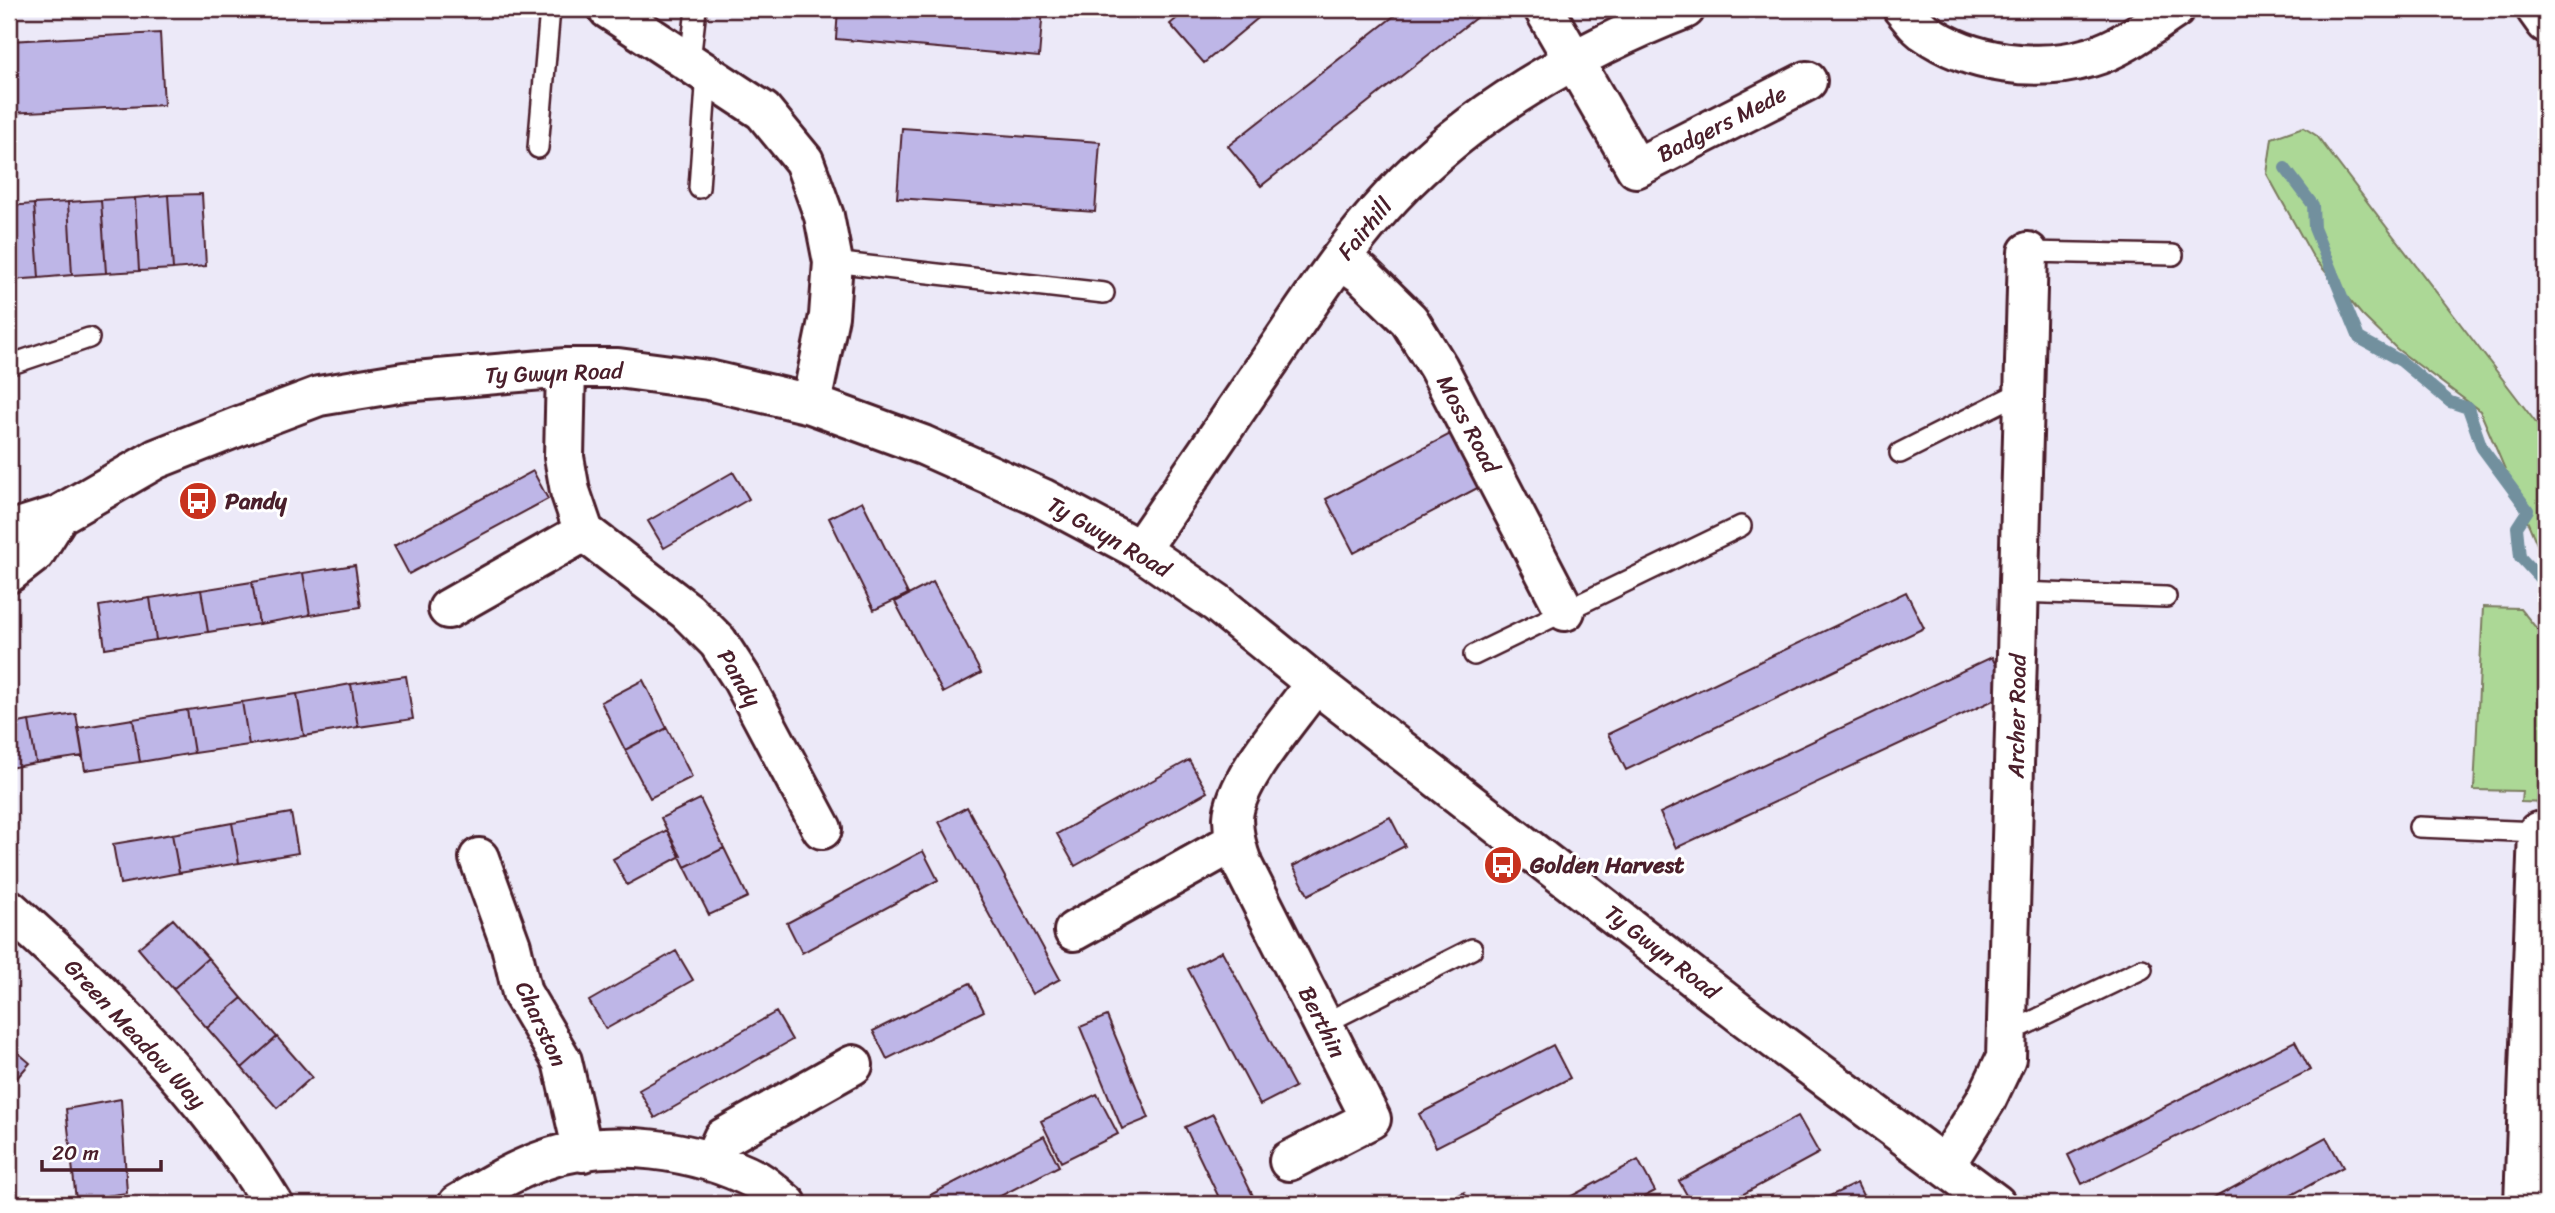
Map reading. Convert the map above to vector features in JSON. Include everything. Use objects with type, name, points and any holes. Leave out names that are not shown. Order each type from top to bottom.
[{"type":"street","points":[[608,9],[763,111],[804,161],[824,216],[833,262],[829,316],[811,404]]},
{"type":"street","points":[[1544,9],[1576,60]]},
{"type":"street","name":"Fairhill","points":[[1140,550],[1340,259],[1392,196],[1437,154],[1495,110],[1576,60],[1685,9]]},
{"type":"street","points":[[1903,9],[1923,32],[1948,45],[1990,61],[2046,64],[2090,57],[2110,49],[2131,40],[2175,9]]},
{"type":"street","points":[[2536,9],[2546,23]]},
{"type":"street","name":"Badgers Mede","points":[[1576,60],[1636,168],[1807,81]]},
{"type":"street","name":"Archer Road","points":[[1945,1165],[1986,1100],[2006,1058],[2028,252]]},
{"type":"street","name":"Moss Road","points":[[1340,259],[1362,274],[1409,320],[1438,368],[1565,611]]},
{"type":"street","points":[[448,609],[584,532],[570,491],[565,457],[566,368]]},
{"type":"street","name":"Ty Gwyn Road","points":[[9,536],[21,527],[59,515],[156,459],[319,396],[404,382],[566,368],[618,368],[708,380],[811,404],[923,444],[1042,498],[1140,550],[1217,603],[1315,683],[1746,1017],[1996,1204]]},
{"type":"street","name":"Ty Gwyn Road","points":[[9,573],[35,553],[59,515]]},
{"type":"street","name":"Pandy","points":[[584,532],[687,611],[718,642],[742,679],[822,829]]},
{"type":"street","name":"Berthin","points":[[1289,1161],[1371,1119],[1243,866],[1234,842],[1233,816],[1240,788],[1315,683]]},
{"type":"street","points":[[2524,1204],[2537,1042],[2538,832]]},
{"type":"street","points":[[1074,931],[1234,842]]},
{"type":"street","name":"Charston","points":[[479,858],[511,946],[522,993],[562,1061],[583,1152]]},
{"type":"street","name":"Green Meadow Way","points":[[9,909],[94,984],[196,1098],[237,1150],[273,1204]]},
{"type":"street","points":[[712,1162],[723,1138],[853,1065]]},
{"type":"street","points":[[458,1204],[544,1159],[633,1147],[712,1162],[760,1182],[788,1204]]},
{"type":"lane","points":[[538,148],[550,9]]},
{"type":"lane","points":[[696,9],[699,188]]},
{"type":"lane","points":[[2028,252],[2173,255]]},
{"type":"lane","points":[[833,262],[1104,293]]},
{"type":"lane","points":[[9,365],[89,338]]},
{"type":"lane","points":[[1900,453],[2025,390]]},
{"type":"lane","points":[[1474,655],[1741,526]]},
{"type":"lane","points":[[2019,592],[2166,597]]},
{"type":"lane","points":[[2419,827],[2538,832]]},
{"type":"lane","points":[[1323,1024],[1472,949]]},
{"type":"lane","points":[[2008,1032],[2142,969]]},
{"type":"green space","points":[[2303,127],[2317,136],[2546,436],[2546,565],[2480,411],[2397,349],[2362,315],[2313,257],[2267,174],[2272,138]]},
{"type":"green space","points":[[2483,607],[2520,608],[2546,640],[2546,803],[2521,802],[2522,791],[2474,790]]},
{"type":"building","points":[[838,9],[1043,9],[1039,57],[836,39]]},
{"type":"building","points":[[1188,9],[1269,9],[1204,63],[1170,24]]},
{"type":"building","points":[[1403,9],[1487,9],[1261,186],[1228,146]]},
{"type":"building","points":[[160,33],[164,105],[9,113],[9,41]]},
{"type":"building","points":[[902,128],[1100,142],[1095,212],[897,198]]},
{"type":"building","points":[[202,194],[206,266],[173,269],[168,195]]},
{"type":"building","points":[[168,195],[173,269],[139,271],[135,198]]},
{"type":"building","points":[[135,198],[139,271],[106,273],[101,200]]},
{"type":"building","points":[[101,200],[106,273],[72,275],[68,202]]},
{"type":"building","points":[[68,202],[72,275],[39,278],[34,204]]},
{"type":"building","points":[[34,204],[39,278],[9,280],[9,206]]},
{"type":"building","points":[[1456,431],[1485,484],[1354,553],[1326,499]]},
{"type":"building","points":[[533,471],[548,499],[409,574],[394,546]]},
{"type":"building","points":[[733,472],[749,499],[664,548],[648,521]]},
{"type":"building","points":[[862,501],[908,594],[874,610],[829,518]]},
{"type":"building","points":[[355,565],[361,607],[310,615],[303,573]]},
{"type":"building","points":[[303,573],[310,615],[259,624],[252,582]]},
{"type":"building","points":[[252,582],[259,624],[208,632],[201,590]]},
{"type":"building","points":[[933,582],[981,673],[943,693],[895,602]]},
{"type":"building","points":[[201,590],[208,632],[156,640],[150,598]]},
{"type":"building","points":[[1906,592],[1924,628],[1626,770],[1608,734]]},
{"type":"building","points":[[150,598],[156,640],[105,648],[99,606]]},
{"type":"building","points":[[1992,657],[2009,693],[1676,848],[1660,813]]},
{"type":"building","points":[[406,676],[413,719],[358,727],[351,684]]},
{"type":"building","points":[[643,680],[667,728],[625,750],[601,702]]},
{"type":"building","points":[[351,684],[358,727],[304,736],[297,694]]},
{"type":"building","points":[[297,694],[304,736],[249,745],[242,702]]},
{"type":"building","points":[[242,702],[249,745],[194,753],[187,710]]},
{"type":"building","points":[[187,710],[194,753],[140,762],[133,719]]},
{"type":"building","points":[[76,714],[83,756],[36,763],[29,721]]},
{"type":"building","points":[[133,719],[140,762],[85,770],[78,728]]},
{"type":"building","points":[[29,721],[36,763],[9,768],[9,725]]},
{"type":"building","points":[[667,728],[692,777],[650,798],[625,750]]},
{"type":"building","points":[[1189,760],[1207,792],[1075,866],[1057,834]]},
{"type":"building","points":[[700,799],[724,848],[685,867],[661,818]]},
{"type":"building","points":[[967,807],[1060,979],[1032,994],[939,822]]},
{"type":"building","points":[[291,813],[298,853],[239,863],[232,823]]},
{"type":"building","points":[[1390,817],[1405,846],[1308,895],[1293,866]]},
{"type":"building","points":[[232,823],[239,863],[179,873],[172,834]]},
{"type":"building","points":[[667,830],[681,856],[627,885],[613,859]]},
{"type":"building","points":[[172,834],[179,873],[120,884],[113,844]]},
{"type":"building","points":[[724,848],[748,897],[709,915],[685,867]]},
{"type":"building","points":[[923,851],[938,880],[802,953],[787,923]]},
{"type":"building","points":[[173,919],[208,958],[173,989],[138,948]]},
{"type":"building","points":[[676,951],[693,980],[606,1029],[589,1001]]},
{"type":"building","points":[[1222,951],[1295,1087],[1260,1105],[1188,969]]},
{"type":"building","points":[[208,958],[242,998],[207,1028],[173,989]]},
{"type":"building","points":[[970,983],[984,1011],[887,1059],[873,1031]]},
{"type":"building","points":[[242,998],[277,1037],[242,1068],[207,1028]]},
{"type":"building","points":[[776,1012],[792,1040],[655,1118],[639,1090]]},
{"type":"building","points":[[1107,1016],[1149,1118],[1122,1129],[1080,1027]]},
{"type":"building","points":[[277,1037],[312,1077],[277,1108],[242,1068]]},
{"type":"building","points":[[2295,1041],[2310,1070],[2082,1184],[2068,1155]]},
{"type":"building","points":[[9,1045],[30,1063],[9,1087]]},
{"type":"building","points":[[1553,1045],[1570,1078],[1436,1147],[1419,1114]]},
{"type":"building","points":[[1097,1094],[1118,1134],[1061,1162],[1041,1121]]},
{"type":"building","points":[[121,1099],[127,1193],[76,1200],[66,1109]]},
{"type":"building","points":[[1213,1114],[1257,1204],[1222,1204],[1185,1127]]},
{"type":"building","points":[[1798,1116],[1819,1153],[1725,1204],[1692,1204],[1679,1181]]},
{"type":"building","points":[[1044,1136],[1059,1166],[985,1204],[913,1204]]},
{"type":"building","points":[[2326,1137],[2343,1167],[2275,1204],[2203,1204]]},
{"type":"building","points":[[1638,1160],[1655,1191],[1631,1204],[1557,1204]]},
{"type":"building","points":[[1857,1183],[1867,1204],[1813,1204]]},
{"type":"building","points":[[1464,1192],[1470,1204],[1442,1204]]},
{"type":"waterway","points":[[2285,168],[2313,205],[2314,228],[2359,338],[2401,361],[2450,402],[2468,408],[2482,448],[2528,510],[2517,527],[2520,557],[2546,585]]},
{"type":"place","name":"Pandy","points":[[198,501]]},
{"type":"place","name":"Golden Harvest","points":[[1503,865]]}]
